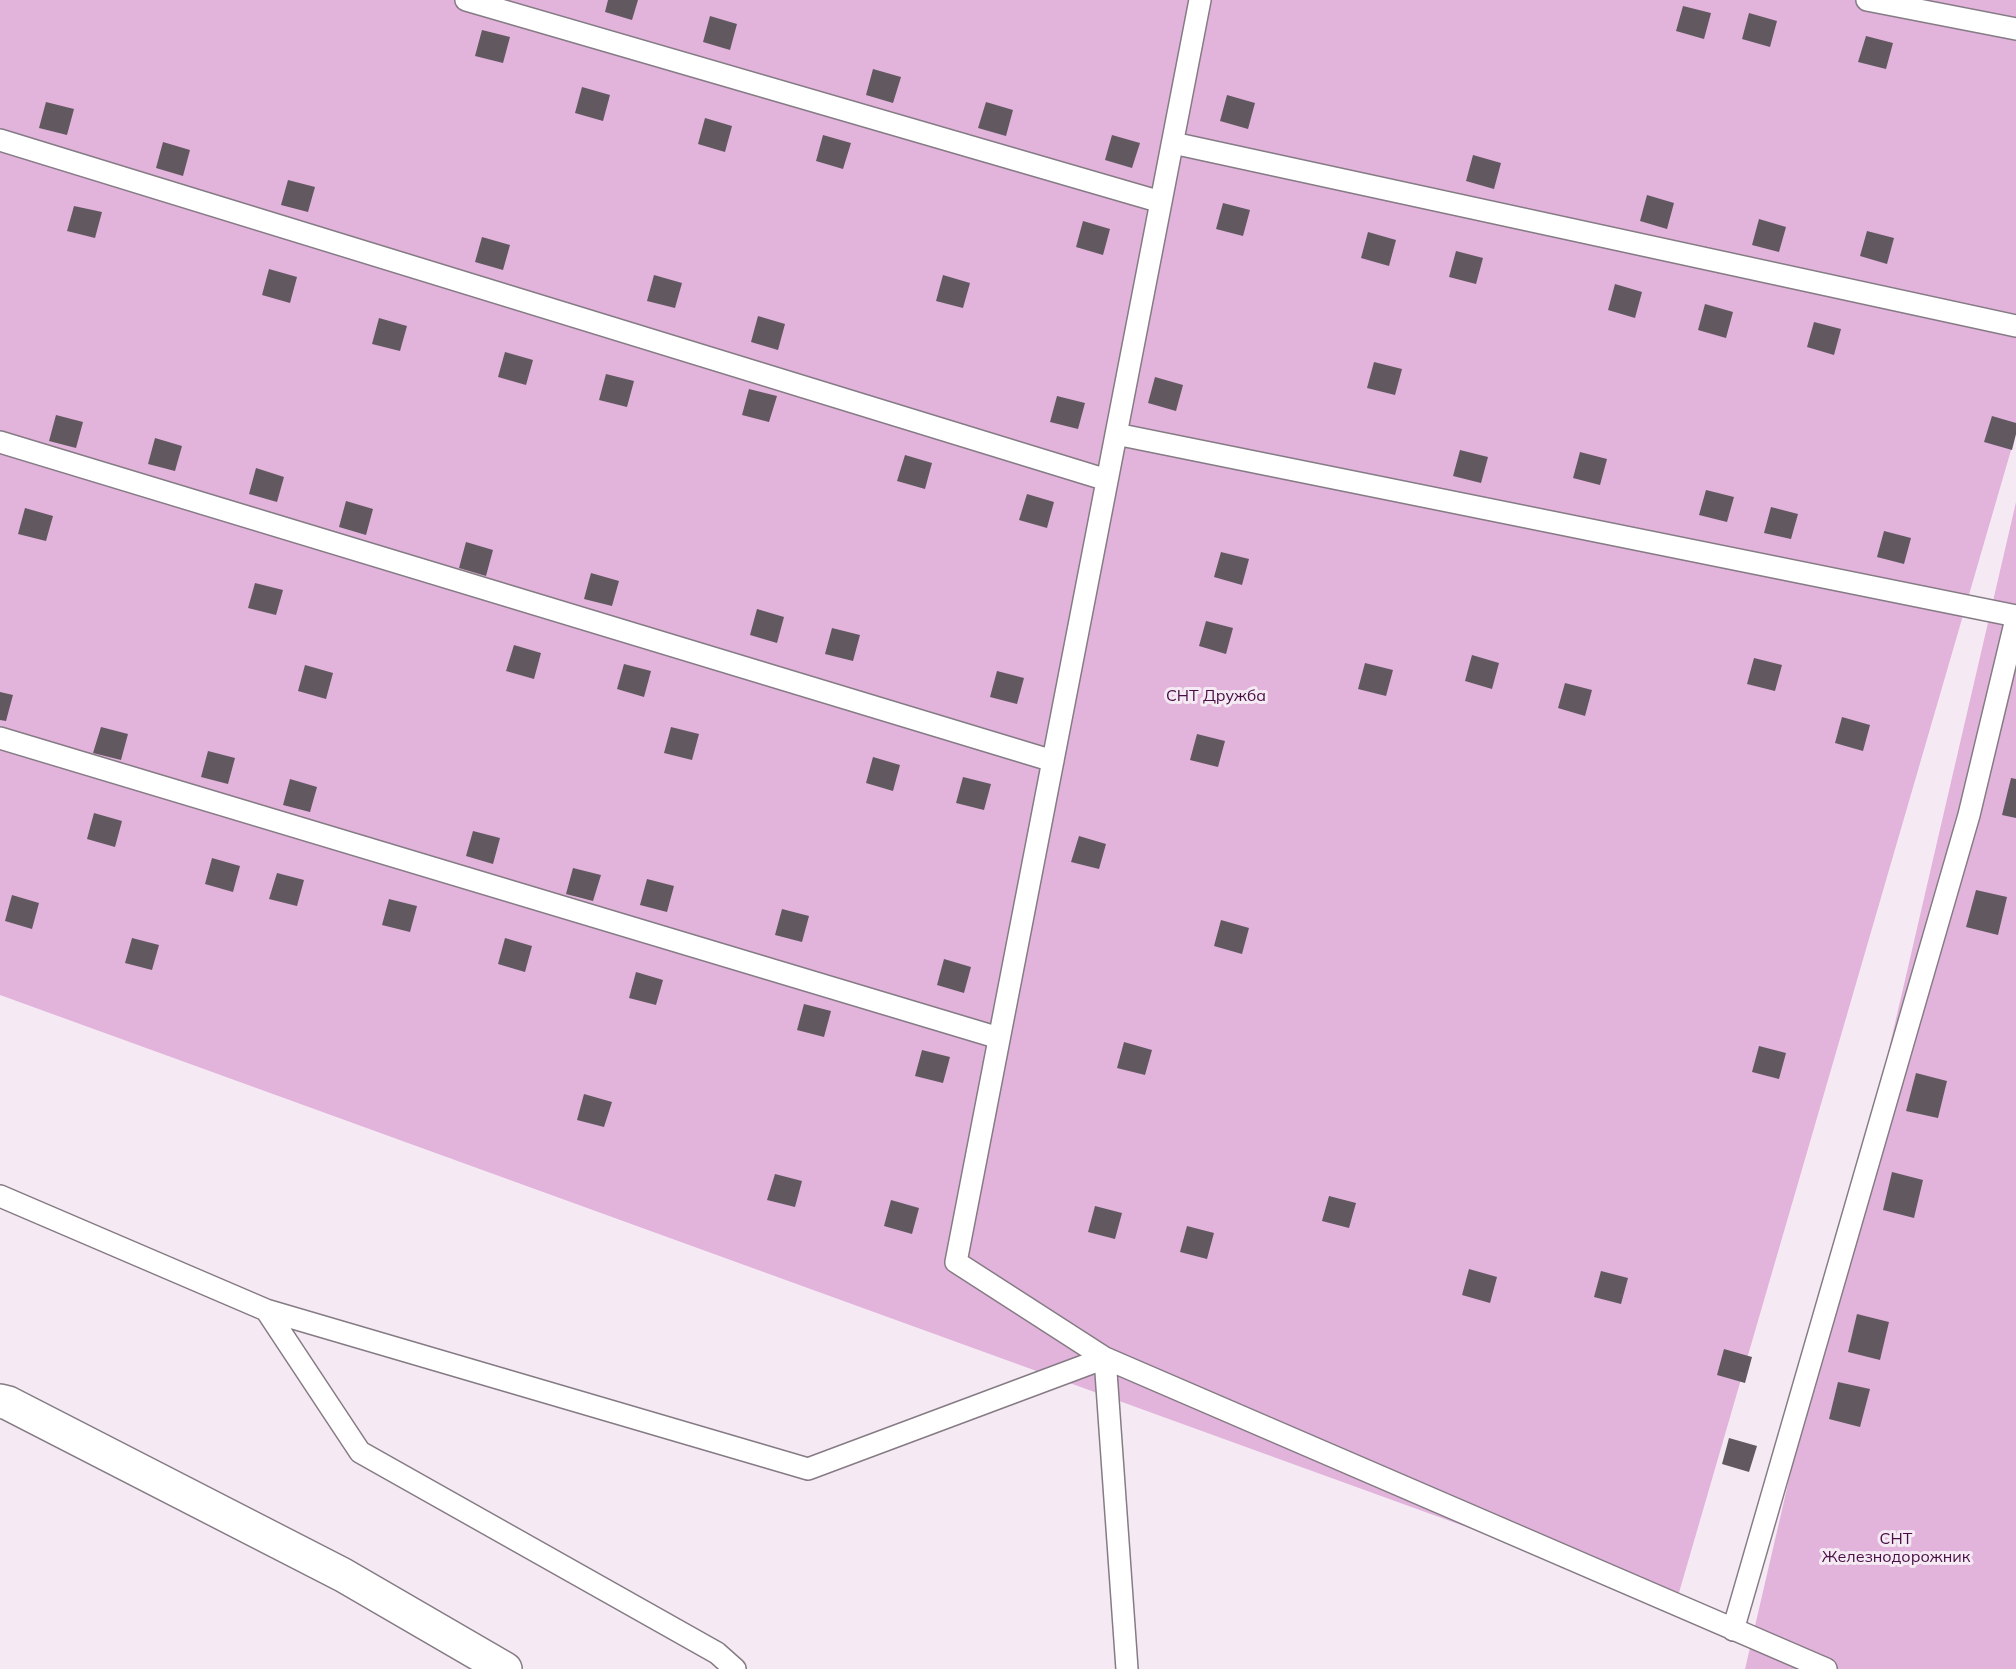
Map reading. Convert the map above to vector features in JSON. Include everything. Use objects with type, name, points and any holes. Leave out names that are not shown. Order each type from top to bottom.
[{"type":"street","points":[[0,1401],[8,1403],[343,1575],[505,1669]]},
{"type":"lane","points":[[466,0],[1161,201]]},
{"type":"lane","points":[[1200,0],[956,1262],[1105,1358],[1826,1669]]},
{"type":"lane","points":[[1867,0],[2016,29]]},
{"type":"lane","points":[[0,140],[1107,480]]},
{"type":"lane","points":[[1173,143],[2016,326]]},
{"type":"lane","points":[[1116,434],[2016,618],[1969,815],[1733,1630]]},
{"type":"lane","points":[[0,442],[1053,761]]},
{"type":"lane","points":[[0,738],[999,1038]]},
{"type":"lane","points":[[0,1196],[266,1310],[808,1469],[1105,1358]]},
{"type":"lane","points":[[266,1310],[360,1452],[717,1653],[735,1669]]},
{"type":"lane","points":[[1105,1358],[1127,1669]]},
{"type":"green space","name":"СНТ Дружба","points":[[0,0],[2016,0],[2016,433],[1676,1603],[0,995]]},
{"type":"green space","name":"СНТ Железнодорожник","points":[[2016,502],[2016,1669],[1745,1669]]},
{"type":"building","points":[[608,0],[638,0],[632,20],[605,12]]},
{"type":"building","points":[[1683,6],[1711,13],[1704,39],[1676,31]]},
{"type":"building","points":[[1749,13],[1777,21],[1770,47],[1742,39]]},
{"type":"building","points":[[710,16],[737,24],[730,50],[703,42]]},
{"type":"building","points":[[482,30],[510,37],[503,63],[475,56]]},
{"type":"building","points":[[1866,36],[1893,43],[1886,69],[1858,62]]},
{"type":"building","points":[[873,69],[901,77],[893,103],[866,95]]},
{"type":"building","points":[[582,87],[610,95],[603,121],[575,113]]},
{"type":"building","points":[[1227,95],[1255,103],[1248,129],[1220,121]]},
{"type":"building","points":[[46,102],[74,109],[67,135],[39,128]]},
{"type":"building","points":[[986,102],[1013,110],[1006,136],[978,128]]},
{"type":"building","points":[[705,118],[732,126],[725,152],[698,144]]},
{"type":"building","points":[[823,135],[851,143],[843,169],[816,161]]},
{"type":"building","points":[[1112,135],[1140,143],[1132,168],[1105,160]]},
{"type":"building","points":[[163,142],[190,150],[183,176],[156,168]]},
{"type":"building","points":[[1473,155],[1501,163],[1494,189],[1466,181]]},
{"type":"building","points":[[288,180],[315,187],[308,212],[281,205]]},
{"type":"building","points":[[1647,195],[1674,203],[1667,229],[1640,221]]},
{"type":"building","points":[[1223,203],[1250,210],[1243,236],[1216,229]]},
{"type":"building","points":[[74,206],[102,212],[95,238],[67,231]]},
{"type":"building","points":[[1759,219],[1786,227],[1779,252],[1752,245]]},
{"type":"building","points":[[1083,221],[1110,229],[1103,255],[1076,247]]},
{"type":"building","points":[[1867,231],[1894,238],[1887,264],[1860,256]]},
{"type":"building","points":[[1368,232],[1396,240],[1389,266],[1361,258]]},
{"type":"building","points":[[482,237],[510,245],[503,270],[475,262]]},
{"type":"building","points":[[1456,251],[1483,258],[1476,284],[1449,277]]},
{"type":"building","points":[[269,269],[297,277],[290,303],[262,295]]},
{"type":"building","points":[[654,275],[682,283],[675,308],[647,301]]},
{"type":"building","points":[[943,275],[970,283],[963,308],[936,301]]},
{"type":"building","points":[[1615,284],[1642,292],[1635,318],[1608,310]]},
{"type":"building","points":[[1705,304],[1733,312],[1726,338],[1698,330]]},
{"type":"building","points":[[758,316],[785,324],[778,350],[751,342]]},
{"type":"building","points":[[379,318],[407,326],[400,351],[372,344]]},
{"type":"building","points":[[1814,322],[1841,329],[1834,355],[1807,347]]},
{"type":"building","points":[[505,352],[533,360],[526,385],[498,377]]},
{"type":"building","points":[[1374,362],[1402,369],[1395,395],[1367,388]]},
{"type":"building","points":[[606,374],[634,381],[627,407],[599,400]]},
{"type":"building","points":[[1155,377],[1183,385],[1176,411],[1148,403]]},
{"type":"building","points":[[749,389],[777,396],[769,422],[742,415]]},
{"type":"building","points":[[1057,396],[1085,403],[1078,429],[1050,422]]},
{"type":"building","points":[[56,415],[83,422],[76,448],[49,441]]},
{"type":"building","points":[[1992,416],[2016,423],[2012,450],[1984,442]]},
{"type":"building","points":[[155,438],[182,446],[175,471],[148,464]]},
{"type":"building","points":[[1460,450],[1488,457],[1481,483],[1453,476]]},
{"type":"building","points":[[1580,452],[1607,459],[1600,485],[1573,478]]},
{"type":"building","points":[[905,455],[932,463],[925,489],[897,481]]},
{"type":"building","points":[[256,468],[284,477],[277,502],[249,494]]},
{"type":"building","points":[[1706,490],[1734,497],[1727,522],[1699,515]]},
{"type":"building","points":[[1027,494],[1054,502],[1047,528],[1019,520]]},
{"type":"building","points":[[346,501],[373,509],[366,535],[339,527]]},
{"type":"building","points":[[1771,507],[1798,514],[1791,539],[1764,533]]},
{"type":"building","points":[[25,508],[53,516],[46,541],[18,534]]},
{"type":"building","points":[[1884,531],[1911,538],[1904,564],[1877,557]]},
{"type":"building","points":[[466,542],[493,550],[486,576],[459,568]]},
{"type":"building","points":[[1221,552],[1249,559],[1242,585],[1214,577]]},
{"type":"building","points":[[591,573],[619,581],[612,606],[584,599]]},
{"type":"building","points":[[255,583],[283,590],[276,615],[248,608]]},
{"type":"building","points":[[757,609],[784,617],[777,643],[750,635]]},
{"type":"building","points":[[1206,621],[1233,628],[1226,654],[1199,646]]},
{"type":"building","points":[[832,628],[860,635],[853,661],[825,654]]},
{"type":"building","points":[[514,645],[541,653],[534,679],[506,671]]},
{"type":"building","points":[[1472,655],[1499,663],[1492,689],[1465,681]]},
{"type":"building","points":[[1754,658],[1782,665],[1775,691],[1747,684]]},
{"type":"building","points":[[1365,663],[1393,670],[1386,696],[1358,689]]},
{"type":"building","points":[[624,664],[651,671],[644,697],[617,689]]},
{"type":"building","points":[[305,665],[333,673],[326,699],[298,691]]},
{"type":"building","points":[[997,671],[1024,678],[1017,704],[990,697]]},
{"type":"building","points":[[1565,683],[1592,690],[1585,716],[1558,708]]},
{"type":"building","points":[[0,692],[13,695],[6,721],[0,720]]},
{"type":"building","points":[[1842,717],[1870,725],[1863,751],[1835,743]]},
{"type":"building","points":[[101,727],[128,734],[121,760],[93,753]]},
{"type":"building","points":[[671,727],[699,734],[692,760],[664,753]]},
{"type":"building","points":[[1197,734],[1225,741],[1218,767],[1190,760]]},
{"type":"building","points":[[208,751],[235,758],[228,784],[201,777]]},
{"type":"building","points":[[873,757],[900,765],[893,791],[866,783]]},
{"type":"building","points":[[963,777],[991,784],[984,810],[956,803]]},
{"type":"building","points":[[2011,778],[2016,779],[2016,818],[2002,815]]},
{"type":"building","points":[[290,779],[317,787],[310,812],[283,805]]},
{"type":"building","points":[[94,813],[122,821],[115,847],[87,839]]},
{"type":"building","points":[[473,831],[500,838],[493,864],[466,856]]},
{"type":"building","points":[[1079,836],[1106,844],[1099,869],[1071,862]]},
{"type":"building","points":[[212,858],[240,866],[233,892],[205,884]]},
{"type":"building","points":[[573,868],[601,875],[593,901],[566,894]]},
{"type":"building","points":[[277,873],[304,880],[297,906],[269,899]]},
{"type":"building","points":[[647,879],[674,886],[667,912],[640,905]]},
{"type":"building","points":[[1976,890],[2007,897],[1998,935],[1966,927]]},
{"type":"building","points":[[12,895],[39,903],[32,929],[5,921]]},
{"type":"building","points":[[389,899],[417,906],[410,932],[382,925]]},
{"type":"building","points":[[782,909],[809,916],[802,942],[775,935]]},
{"type":"building","points":[[1221,920],[1249,928],[1242,954],[1214,946]]},
{"type":"building","points":[[132,938],[159,945],[152,970],[125,963]]},
{"type":"building","points":[[505,938],[532,946],[525,972],[498,964]]},
{"type":"building","points":[[944,959],[971,967],[964,993],[937,985]]},
{"type":"building","points":[[636,972],[663,980],[656,1005],[629,998]]},
{"type":"building","points":[[804,1004],[831,1011],[824,1037],[797,1030]]},
{"type":"building","points":[[1124,1042],[1152,1050],[1145,1075],[1117,1068]]},
{"type":"building","points":[[1759,1046],[1786,1053],[1779,1079],[1752,1072]]},
{"type":"building","points":[[922,1050],[950,1057],[943,1083],[915,1076]]},
{"type":"building","points":[[1916,1073],[1947,1081],[1938,1118],[1906,1111]]},
{"type":"building","points":[[584,1094],[612,1102],[604,1127],[577,1120]]},
{"type":"building","points":[[1892,1172],[1923,1180],[1914,1218],[1883,1210]]},
{"type":"building","points":[[775,1174],[802,1181],[795,1207],[767,1200]]},
{"type":"building","points":[[1329,1196],[1356,1203],[1349,1228],[1322,1221]]},
{"type":"building","points":[[891,1200],[919,1208],[912,1234],[884,1226]]},
{"type":"building","points":[[1095,1206],[1122,1213],[1115,1239],[1088,1232]]},
{"type":"building","points":[[1187,1226],[1214,1233],[1207,1259],[1180,1252]]},
{"type":"building","points":[[1469,1269],[1497,1277],[1490,1303],[1462,1295]]},
{"type":"building","points":[[1601,1271],[1628,1278],[1621,1304],[1594,1297]]},
{"type":"building","points":[[1857,1314],[1889,1322],[1880,1360],[1848,1352]]},
{"type":"building","points":[[1724,1349],[1752,1357],[1745,1383],[1717,1375]]},
{"type":"building","points":[[1838,1382],[1870,1389],[1860,1427],[1829,1419]]},
{"type":"building","points":[[1729,1438],[1757,1446],[1749,1472],[1722,1464]]}]
